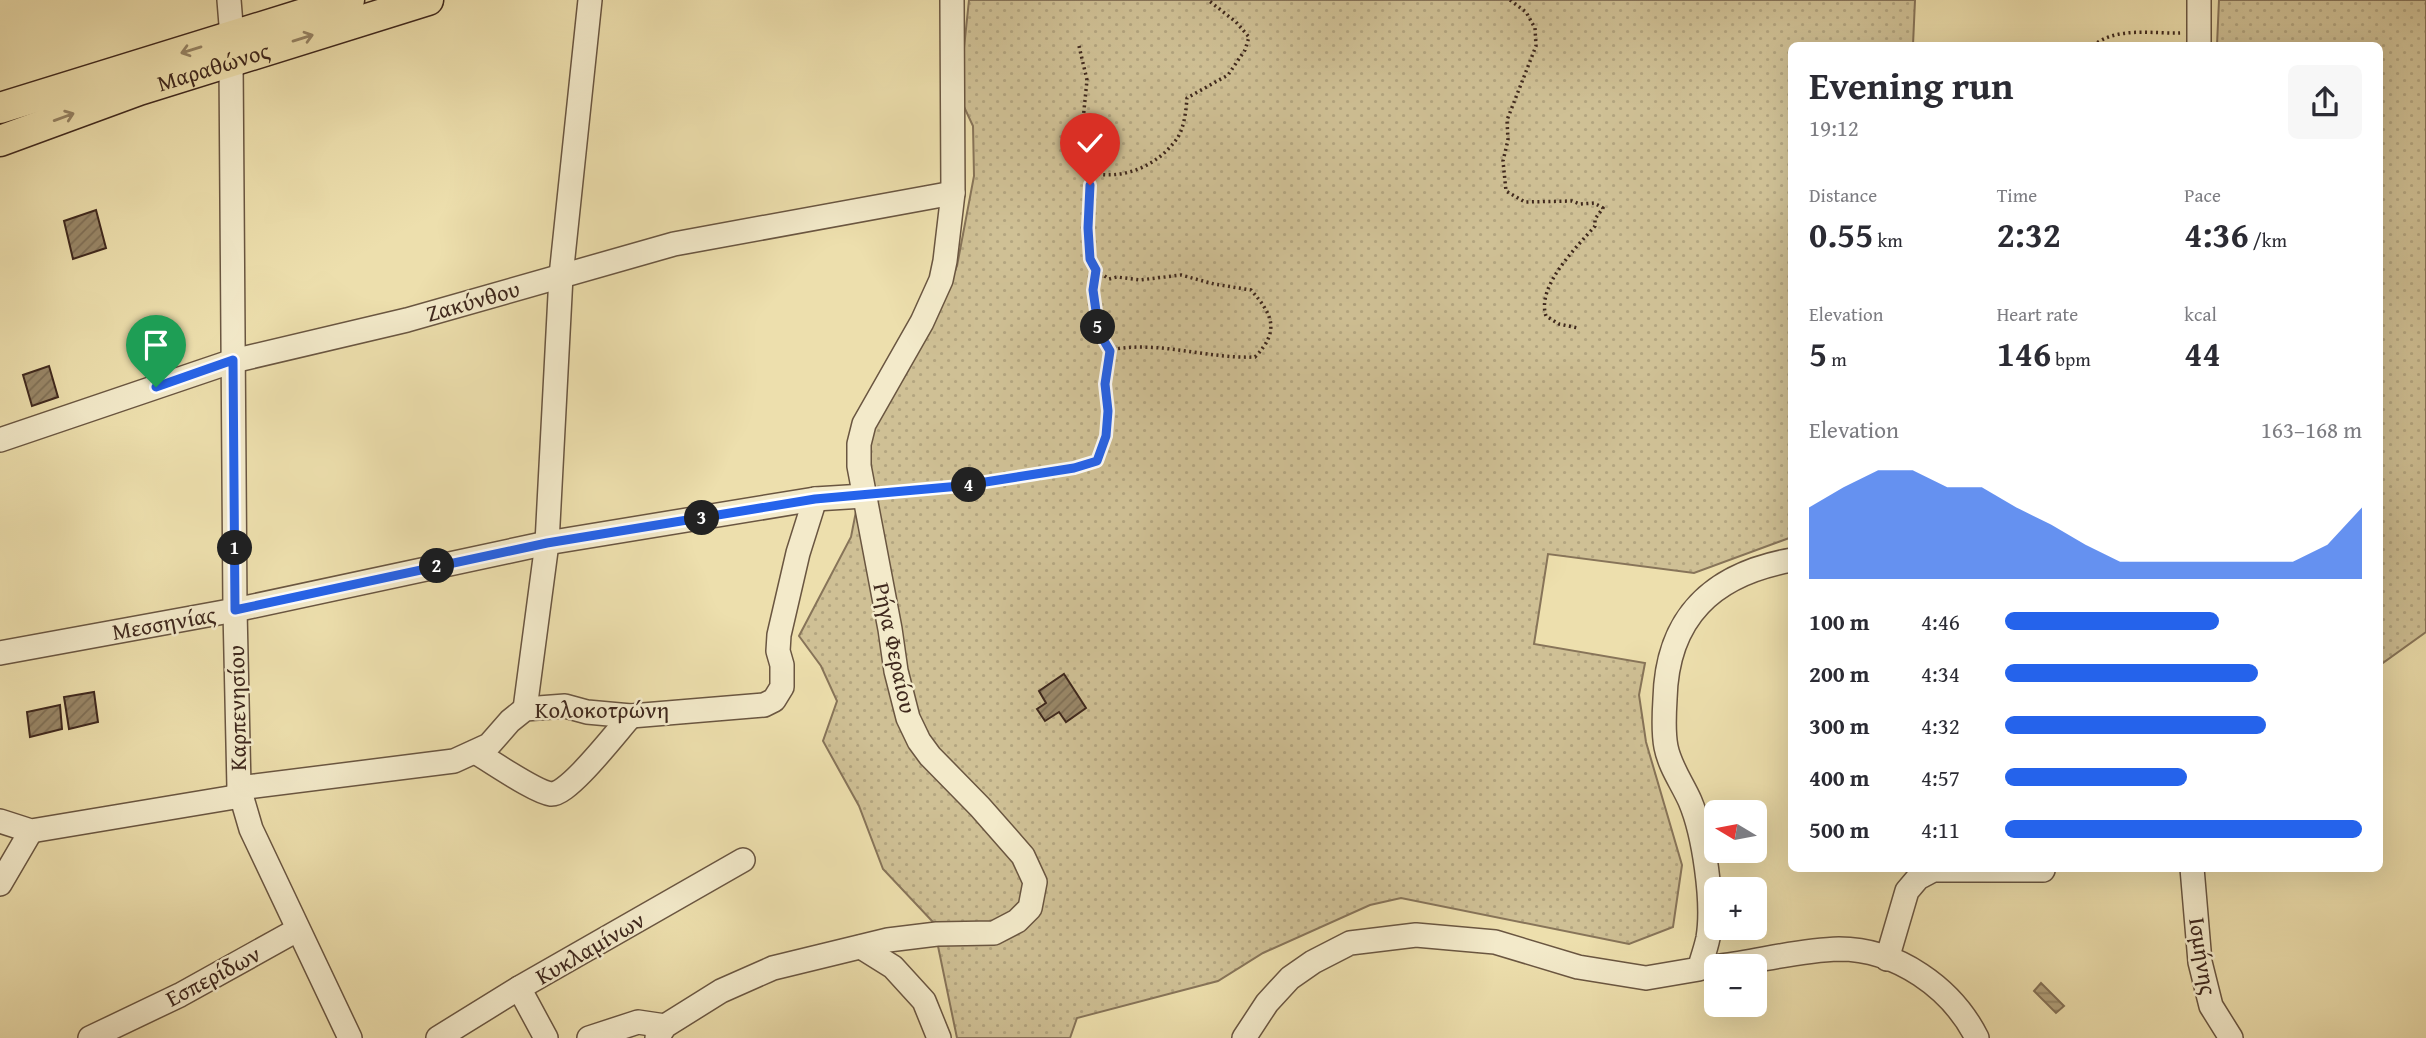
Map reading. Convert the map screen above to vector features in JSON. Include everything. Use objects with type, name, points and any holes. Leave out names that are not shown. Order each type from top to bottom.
[{"type":"main road","name":"Μαραθώνος","points":[[0,141],[139,90],[349,0]]},
{"type":"main road","name":"Μαραθώνος","points":[[0,108],[428,0]]},
{"type":"street","name":"Καρπενησίου","points":[[229,0],[232,49],[235,610],[240,792],[251,829],[350,1038]]},
{"type":"street","points":[[525,709],[547,543],[561,276],[590,0]]},
{"type":"street","points":[[2199,0],[2200,38]]},
{"type":"street","name":"Ρήγα Φεραίου","points":[[661,1032],[721,991],[773,968],[888,940],[937,934],[994,933],[1017,921],[1030,908],[1035,882],[1023,856],[980,807],[930,757],[908,718],[896,671],[859,466],[859,444],[864,424],[922,322],[941,280],[949,238],[953,193],[952,1]]},
{"type":"street","name":"Ζακύνθου","points":[[0,440],[233,360],[407,320],[674,244],[953,193]]},
{"type":"street","name":"Μεσσηνίας","points":[[0,653],[235,610],[547,543],[815,499],[864,496]]},
{"type":"street","name":"Κολοκοτρώνη","points":[[31,831],[240,792],[454,761],[489,745],[510,720],[525,709],[565,706],[587,712],[631,716],[764,705],[774,701],[782,687],[779,635],[798,552],[815,499]]},
{"type":"street","points":[[1710,954],[1708,937],[1710,897],[1701,844],[1691,803],[1672,766],[1666,746],[1666,675],[1676,641],[1691,611],[1715,588],[1768,564],[1788,560]]},
{"type":"street","points":[[475,752],[533,786],[551,794],[560,793],[585,769],[631,716]]},
{"type":"street","points":[[0,821],[31,831],[0,884]]},
{"type":"street","name":"Κυκλαμίνων","points":[[438,1038],[519,988],[743,860]]},
{"type":"street","points":[[1887,959],[1907,891],[1918,878],[1929,872]]},
{"type":"street","name":"Ισμήνης","points":[[2192,872],[2200,962],[2211,1006],[2231,1038]]},
{"type":"street","name":"Εσπερίδων","points":[[90,1038],[180,995],[297,930]]},
{"type":"street","points":[[1244,1038],[1267,1003],[1290,978],[1313,962],[1350,943],[1416,935],[1495,942],[1578,967],[1646,978],[1704,968]]},
{"type":"street","points":[[861,947],[893,967],[924,1001],[939,1038]]},
{"type":"street","points":[[1767,958],[1842,949],[1887,959],[1910,968],[1945,992],[1968,1019],[1978,1038]]},
{"type":"street","points":[[519,988],[547,1038]]},
{"type":"street","points":[[589,1038],[638,1022],[661,1032]]},
{"type":"path","points":[[1088,172],[1102,176],[1128,174],[1156,158],[1177,139],[1186,112],[1187,98],[1228,75],[1245,50],[1249,37],[1236,22],[1208,0]]},
{"type":"path","points":[[1510,0],[1526,12],[1535,28],[1536,46],[1507,120],[1508,140],[1503,161],[1506,191],[1525,202],[1572,201],[1580,204],[1594,203],[1602,208],[1595,219],[1595,226],[1551,282],[1542,306],[1545,316],[1559,324],[1578,328]]},
{"type":"path","points":[[2098,42],[2125,34],[2161,32],[2200,38]]},
{"type":"path","points":[[1079,46],[1087,80],[1082,130],[1088,172],[1090,259],[1096,270],[1109,279],[1117,277],[1140,280],[1181,275],[1251,290],[1269,312],[1272,326],[1267,345],[1255,357],[1233,358],[1132,346],[1110,351]]},
{"type":"path","points":[[864,496],[960,486],[1074,468],[1097,461],[1106,436],[1108,411],[1105,384],[1110,351],[1099,332],[1093,290],[1096,270]]},
{"type":"shaded area","points":[[969,0],[1915,0],[1913,42],[1788,42],[1788,538],[1694,573],[1548,554],[1534,644],[1645,663],[1639,695],[1646,742],[1682,865],[1673,927],[1629,944],[1401,898],[1370,905],[1263,953],[1218,981],[1077,1018],[1070,1038],[957,1038],[933,922],[883,869],[859,806],[823,741],[837,701],[821,666],[799,636],[851,537],[873,424],[924,336],[957,266],[974,176],[973,126],[959,96]]},
{"type":"shaded area","points":[[2219,0],[2426,0],[2426,632],[2383,663],[2383,42],[2217,42]]},
{"type":"shaded area","points":[[2041,983],[2064,1006],[2056,1013],[2034,991]]},
{"type":"building","points":[[96,210],[106,248],[73,259],[64,221]]},
{"type":"building","points":[[49,366],[58,397],[32,406],[23,375]]},
{"type":"building","points":[[1064,674],[1086,708],[1066,722],[1059,712],[1045,721],[1037,709],[1046,703],[1039,691]]},
{"type":"building","points":[[94,692],[98,722],[69,729],[64,697]]},
{"type":"building","points":[[60,705],[62,729],[30,737],[27,712]]},
{"type":"route","points":[[156,387],[233,360],[235,610],[547,543],[815,499],[960,486],[1074,468],[1097,461],[1106,436],[1108,411],[1105,384],[1110,351],[1099,332],[1093,290],[1096,270],[1090,259],[1090,185]]}]
